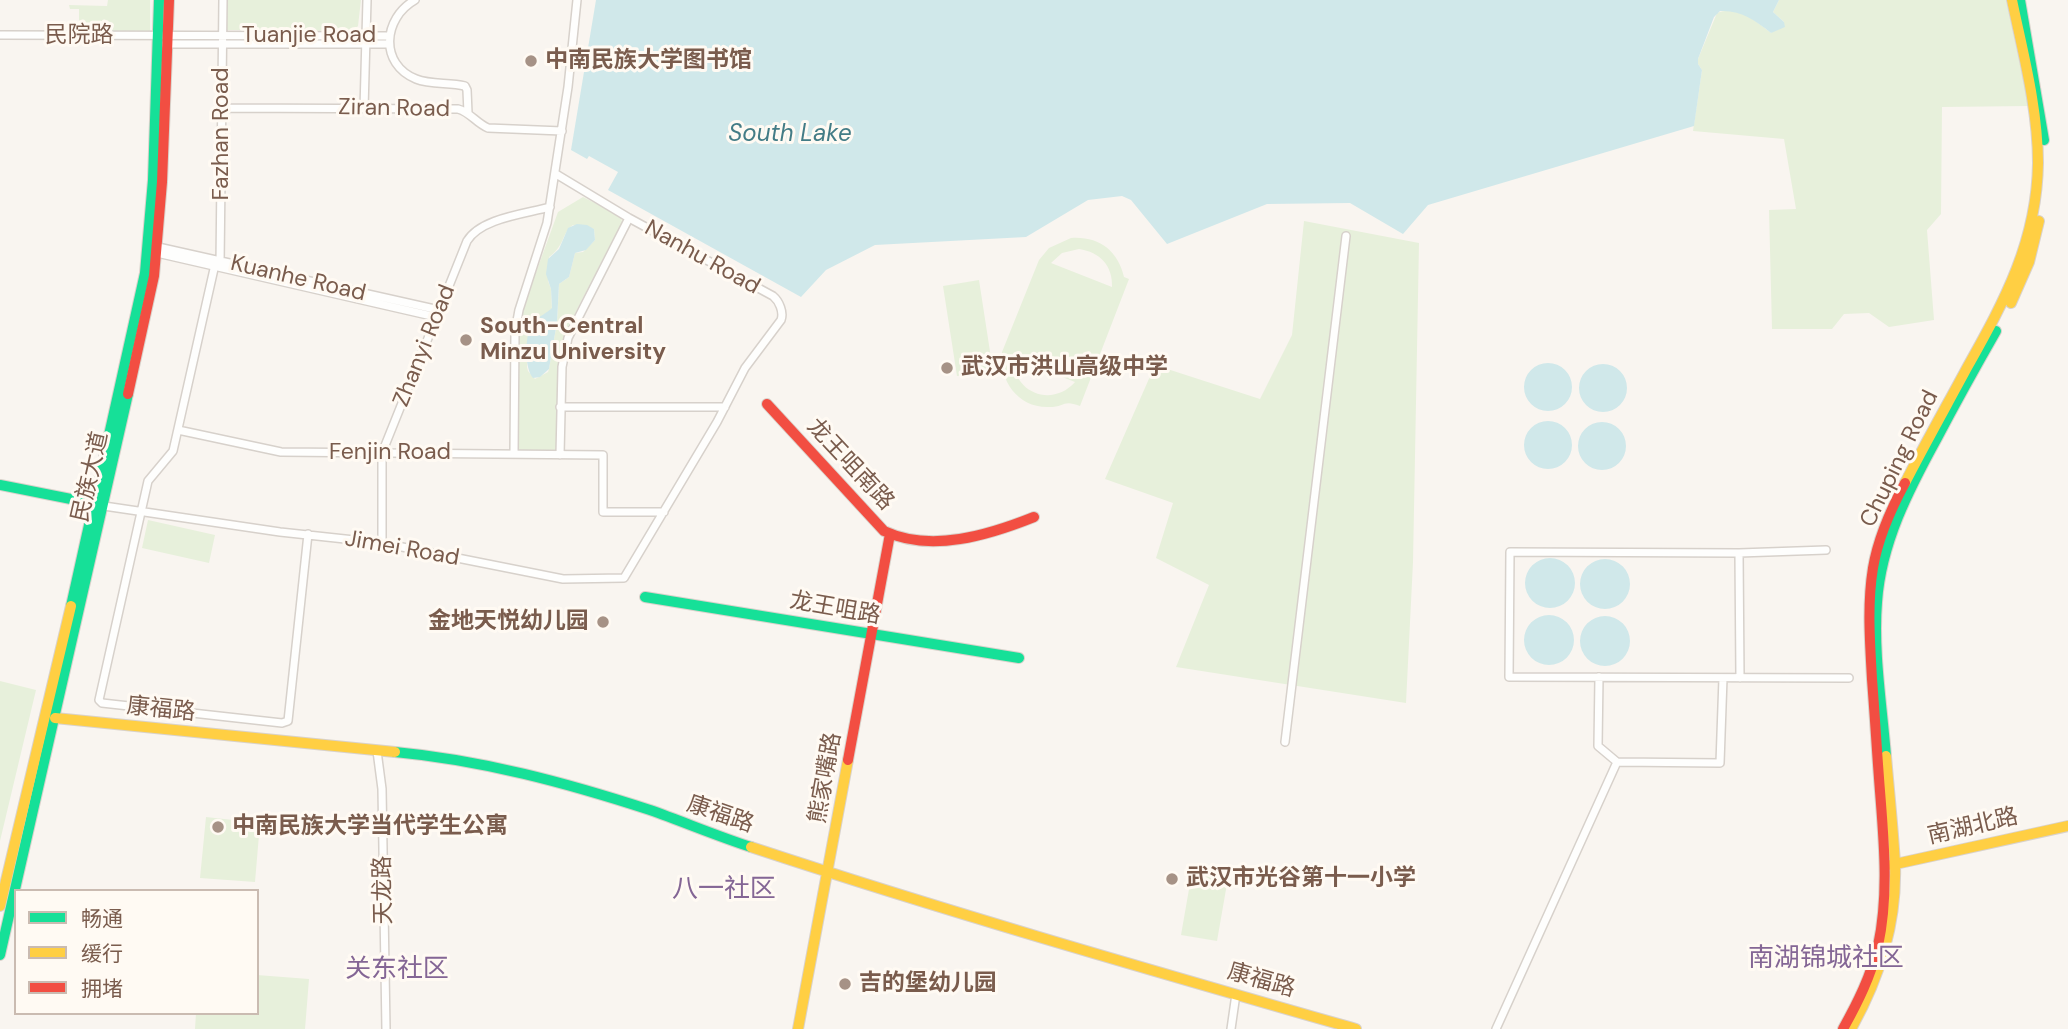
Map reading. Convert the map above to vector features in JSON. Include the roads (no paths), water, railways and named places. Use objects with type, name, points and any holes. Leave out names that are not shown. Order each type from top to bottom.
[{"type":"main road","name":"民族大道","points":[[0,906],[3,882],[149,305],[158,250],[163,40],[159,0]]},
{"type":"main road","name":"民族大道","points":[[15,889],[100,505],[146,265],[163,40],[169,0]]},
{"type":"main road","name":"Chuping Road","points":[[1851,1029],[1869,998],[1885,952],[1893,903],[1876,627],[1882,566],[1890,535],[1907,494],[2013,300],[2036,238],[2044,186],[2044,139],[2021,27],[2012,0]]},
{"type":"main road","name":"Chuping Road","points":[[2020,0],[2021,27]]},
{"type":"main road","name":"龙王咀南路","points":[[767,404],[884,531],[890,534],[915,540],[965,539],[996,532],[1034,517]]},
{"type":"main road","points":[[0,485],[100,505]]},
{"type":"main road","name":"熊家嘴路","points":[[798,1029],[890,534]]},
{"type":"main road","name":"龙王咀路","points":[[645,597],[1020,658]]},
{"type":"main road","name":"康福路","points":[[55,718],[417,754],[486,765],[556,782],[652,811],[725,839],[828,873],[1356,1029]]},
{"type":"main road","name":"南湖北路","points":[[1890,865],[2068,826]]},
{"type":"main road","name":"Chuping Road","points":[[1843,1029],[1867,982],[1877,950],[1890,865]]},
{"type":"main road","name":"民族大道","points":[[0,955],[14,895]]},
{"type":"street","name":"Fazhan Road","points":[[223,0],[218,264],[173,451],[148,481],[99,700],[102,704],[282,723],[288,721],[308,534]]},
{"type":"street","points":[[364,109],[367,0]]},
{"type":"street","points":[[415,0],[397,15],[389,40],[397,63],[413,78],[465,86],[468,113]]},
{"type":"street","points":[[514,454],[515,332],[550,207],[577,0]]},
{"type":"street","name":"民院路","points":[[0,35],[163,40]]},
{"type":"street","name":"Tuanjie Road","points":[[163,40],[389,40]]},
{"type":"street","name":"Ziran Road","points":[[221,108],[458,109],[488,128],[562,131]]},
{"type":"street","name":"Nanhu Road","points":[[556,174],[629,218],[773,296],[782,314],[782,318],[745,368],[664,512]]},
{"type":"street","name":"Zhanyi Road","points":[[382,543],[382,453],[465,246],[474,232],[491,223],[550,207]]},
{"type":"street","points":[[560,455],[563,359],[570,330],[629,218]]},
{"type":"street","points":[[1285,742],[1346,236]]},
{"type":"street","name":"Kuanhe Road","points":[[158,250],[438,314]]},
{"type":"street","points":[[560,407],[725,407]]},
{"type":"street","name":"Fenjin Road","points":[[178,430],[281,452],[603,455],[603,512],[664,512]]},
{"type":"street","name":"Jimei Road","points":[[100,505],[382,543],[563,579],[624,578],[664,512]]},
{"type":"street","points":[[1826,550],[1739,553],[1510,552],[1509,677],[1849,678]]},
{"type":"street","points":[[1739,553],[1740,678]]},
{"type":"street","points":[[1599,677],[1598,746],[1617,762],[1720,763],[1723,678]]},
{"type":"street","name":"天龙路","points":[[377,751],[382,789],[386,1029]]},
{"type":"street","points":[[1496,1029],[1617,762]]},
{"type":"street","points":[[1231,1029],[1236,994]]},
{"type":"water","name":"South Lake","points":[[596,0],[1779,0],[1773,12],[1784,22],[1785,27],[1771,33],[1747,17],[1735,12],[1720,11],[1714,17],[1698,59],[1702,70],[1694,126],[1428,205],[1403,234],[1350,203],[1267,204],[1167,244],[1131,200],[1122,196],[1088,200],[1026,237],[875,245],[826,270],[801,297],[608,190],[618,172],[589,156],[587,159],[571,150]]},
{"type":"water","points":[[577,224],[594,229],[595,240],[586,250],[575,253],[569,277],[559,284],[557,322],[549,369],[540,377],[533,378],[528,366],[527,341],[534,322],[552,308],[551,289],[546,274],[548,259],[559,249],[568,228]]},
{"type":"water","points":[[1548,363],[1565,370],[1572,387],[1565,404],[1548,411],[1531,404],[1524,387],[1531,370]]},
{"type":"water","points":[[1603,364],[1620,371],[1627,388],[1620,405],[1603,412],[1586,405],[1579,388],[1586,371]]},
{"type":"water","points":[[1548,421],[1565,428],[1572,445],[1565,462],[1548,469],[1531,462],[1524,445],[1531,428]]},
{"type":"water","points":[[1602,422],[1619,429],[1626,446],[1619,463],[1602,470],[1585,463],[1578,446],[1585,429]]},
{"type":"water","points":[[1550,558],[1567,566],[1575,583],[1567,600],[1550,608],[1533,600],[1525,583],[1533,566]]},
{"type":"water","points":[[1605,559],[1623,566],[1630,584],[1623,602],[1605,609],[1587,602],[1580,584],[1587,566]]},
{"type":"water","points":[[1549,615],[1567,622],[1574,640],[1567,658],[1549,665],[1531,658],[1524,640],[1531,622]]},
{"type":"water","points":[[1605,616],[1623,623],[1630,641],[1623,659],[1605,666],[1587,659],[1580,641],[1587,623]]},
{"type":"place","name":"中南民族大学图书馆","points":[[531,61]]},
{"type":"place","name":"South-Central Minzu University","points":[[466,340]]},
{"type":"place","name":"武汉市洪山高级中学","points":[[947,368]]},
{"type":"place","name":"金地天悦幼儿园","points":[[603,622]]},
{"type":"place","name":"中南民族大学当代学生公寓","points":[[218,827]]},
{"type":"place","name":"武汉市光谷第十一小学","points":[[1172,879]]},
{"type":"place","name":"吉的堡幼儿园","points":[[845,984]]},
{"type":"district","name":"八一社区","points":[[724,890]]},
{"type":"district","name":"南湖锦城社区","points":[[1826,959]]},
{"type":"district","name":"关东社区","points":[[397,970]]}]
